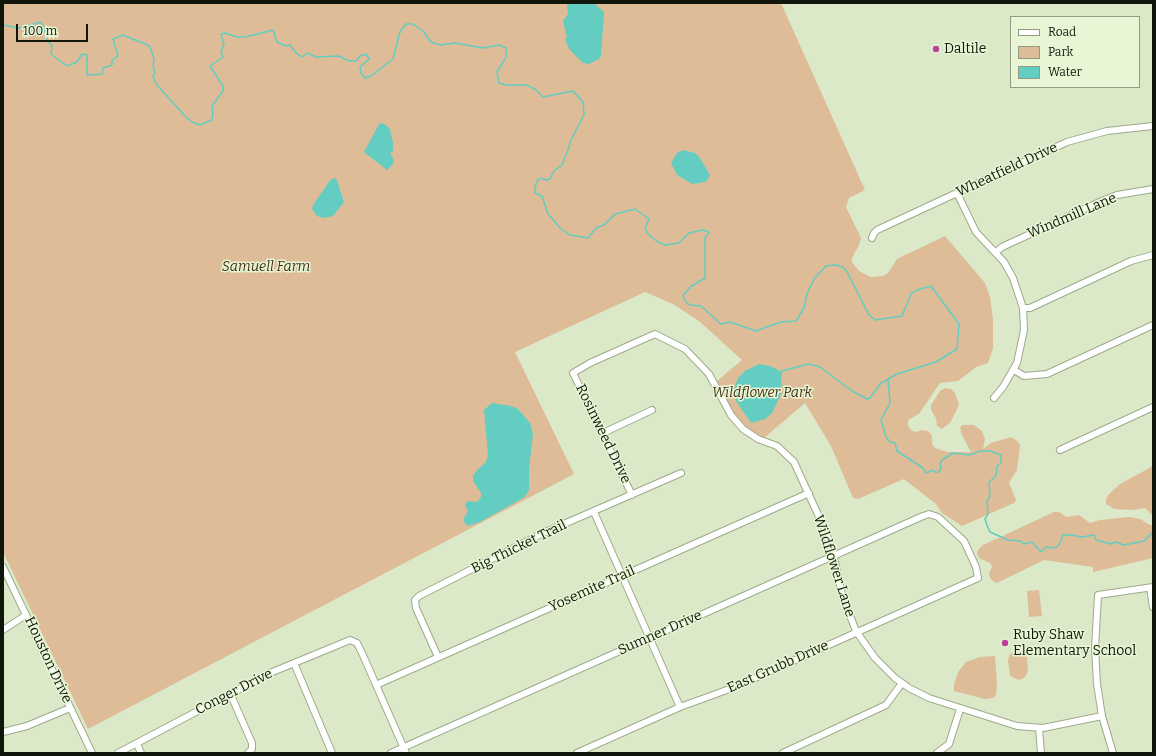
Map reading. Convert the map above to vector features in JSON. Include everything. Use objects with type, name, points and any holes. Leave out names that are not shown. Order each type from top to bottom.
[{"type":"street","name":"Wheatfield Drive","points":[[872,238],[877,230],[1073,140],[1107,131],[1153,126]]},
{"type":"street","name":"Windmill Lane","points":[[996,252],[1002,247],[1104,200],[1117,195],[1153,189]]},
{"type":"street","points":[[957,193],[976,232],[996,252],[1013,278],[1023,308],[1024,330],[1018,363],[994,398]]},
{"type":"street","points":[[1023,308],[1030,308],[1131,261],[1153,255]]},
{"type":"street","points":[[1014,370],[1024,376],[1047,374],[1153,324]]},
{"type":"street","name":"Wildflower Lane","points":[[573,373],[590,363],[655,334],[685,349],[709,374],[731,415],[743,429],[758,438],[778,446],[794,462],[810,493],[834,557],[842,595],[856,631],[875,658],[902,683],[929,698],[1008,724],[1039,728],[1102,716]]},
{"type":"street","name":"Rosinweed Drive","points":[[573,373],[632,495]]},
{"type":"street","points":[[1060,450],[1153,407]]},
{"type":"street","points":[[603,433],[652,410]]},
{"type":"street","name":"Big Thicket Trail","points":[[438,657],[416,608],[416,600],[419,596],[541,534],[681,473]]},
{"type":"street","name":"Yosemite Trail","points":[[376,685],[810,493]]},
{"type":"street","points":[[594,512],[680,707]]},
{"type":"street","name":"Sumner Drive","points":[[391,753],[405,750],[650,638],[929,514],[938,517],[964,541],[976,567],[978,578]]},
{"type":"street","name":"Houston Drive","points":[[3,567],[92,753]]},
{"type":"street","name":"East Grubb Drive","points":[[577,753],[680,707],[735,687],[856,631],[978,578]]},
{"type":"street","points":[[1113,753],[1102,716],[1097,684],[1095,656],[1098,595],[1151,587],[1153,607]]},
{"type":"street","points":[[3,630],[26,614]]},
{"type":"street","name":"Conger Drive","points":[[118,753],[270,673],[346,641],[353,641],[362,653],[376,685]]},
{"type":"street","points":[[294,663],[332,753]]},
{"type":"street","points":[[783,753],[886,705],[902,683]]},
{"type":"street","points":[[376,685],[405,750]]},
{"type":"street","points":[[230,693],[252,743],[252,749],[248,753]]},
{"type":"street","points":[[3,732],[27,726],[70,708]]},
{"type":"street","points":[[937,753],[949,744],[960,709]]},
{"type":"street","points":[[1039,728],[1041,753]]},
{"type":"street","points":[[137,744],[141,753]]},
{"type":"green space","name":"Samuell Farm","points":[[3,3],[781,3],[865,190],[849,198],[846,207],[861,238],[852,258],[852,262],[859,271],[871,277],[883,276],[888,273],[897,259],[945,236],[985,283],[990,297],[993,319],[993,348],[988,363],[976,367],[958,381],[940,383],[919,414],[908,420],[908,426],[912,431],[928,431],[932,436],[932,444],[935,448],[947,452],[971,452],[962,435],[960,427],[963,425],[974,425],[982,431],[985,439],[983,449],[991,443],[1011,437],[1017,441],[1020,445],[1017,470],[1009,483],[1016,500],[1014,503],[962,526],[942,513],[936,504],[904,479],[858,499],[853,498],[831,446],[805,403],[764,438],[746,428],[733,414],[717,381],[742,360],[699,321],[673,304],[645,292],[515,352],[574,474],[88,729],[3,552]]},
{"type":"green space","points":[[945,388],[951,389],[955,393],[959,405],[950,423],[942,429],[937,426],[936,418],[931,410],[931,405],[940,391]]},
{"type":"green space","points":[[1153,466],[1153,516],[1145,508],[1132,510],[1114,509],[1106,504],[1106,499],[1109,494],[1120,484]]},
{"type":"green space","points":[[1054,512],[1059,512],[1066,517],[1079,515],[1090,523],[1100,520],[1129,517],[1141,519],[1153,526],[1153,558],[1093,572],[1093,567],[1044,560],[997,583],[994,582],[990,578],[989,573],[992,567],[990,563],[979,558],[977,553],[978,550],[983,545]]},
{"type":"green space","points":[[1039,590],[1042,616],[1029,617],[1027,591]]},
{"type":"green space","points":[[1019,650],[1027,658],[1028,672],[1024,678],[1019,680],[1010,676],[1008,660],[1010,654]]},
{"type":"green space","points":[[995,656],[997,684],[996,695],[993,698],[985,699],[954,691],[954,685],[958,672],[966,662],[980,657]]},
{"type":"water","points":[[567,3],[594,3],[604,12],[601,56],[599,59],[589,64],[583,63],[569,49],[565,39],[567,37],[563,21],[568,14]]},
{"type":"water","points":[[383,123],[390,129],[393,143],[393,151],[390,153],[394,160],[393,164],[387,170],[364,152],[379,124]]},
{"type":"water","points":[[683,150],[695,153],[700,158],[710,175],[706,182],[692,184],[677,175],[671,163],[677,153]]},
{"type":"water","points":[[336,178],[344,202],[333,216],[323,218],[317,216],[312,209],[313,205],[331,179]]},
{"type":"water","points":[[759,364],[770,366],[782,372],[782,392],[772,413],[765,419],[751,423],[736,401],[734,389],[738,378],[745,371]]},
{"type":"water","points":[[492,403],[511,406],[518,409],[530,423],[533,434],[529,469],[529,490],[525,497],[480,522],[467,526],[463,520],[468,511],[465,506],[466,503],[468,501],[477,502],[481,497],[481,493],[473,481],[473,476],[486,462],[488,455],[484,410]]},
{"type":"waterway","points":[[3,25],[19,28],[41,22],[47,40],[52,46],[51,54],[67,66],[77,62],[82,54],[87,55],[87,75],[102,74],[103,68],[112,65],[112,60],[118,56],[113,39],[123,35],[148,45],[154,59],[153,66],[155,73],[153,76],[156,84],[184,115],[192,122],[200,125],[212,120],[212,106],[223,91],[223,86],[210,66],[223,57],[221,51],[224,45],[221,34],[225,33],[237,37],[245,37],[273,30],[277,42],[286,46],[290,45],[296,53],[302,57],[307,53],[316,57],[339,56],[349,61],[356,61],[360,56],[366,54],[369,59],[360,67],[361,73],[365,78],[371,76],[393,59],[400,32],[406,24],[413,24],[423,31],[431,42],[440,45],[455,43],[483,48],[499,45],[506,48],[506,57],[497,72],[499,83],[506,85],[526,85],[535,89],[543,97],[573,91],[583,102],[584,115],[570,142],[562,165],[554,171],[550,179],[546,180],[541,178],[537,181],[535,188],[535,193],[542,196],[548,214],[561,229],[570,235],[588,238],[596,228],[604,225],[615,214],[635,209],[649,219],[645,229],[649,235],[665,245],[679,243],[689,233],[703,230],[709,232],[705,238],[705,278],[690,287],[683,296],[686,302],[690,305],[701,306],[721,324],[730,322],[756,331],[781,322],[796,321],[804,308],[807,294],[814,279],[826,266],[836,265],[843,267],[869,315],[875,320],[902,316],[911,294],[917,290],[931,286],[959,324],[957,349],[936,362],[897,374],[888,379],[890,403],[881,420],[886,437],[890,442],[895,443],[897,451],[923,468],[926,473],[933,470],[935,472],[939,472],[942,460],[953,453],[969,455],[981,451],[990,451],[1001,455],[1001,463],[997,466],[996,476],[989,482],[990,496],[987,501],[988,514],[985,519],[987,525],[990,532],[1008,540],[1021,541],[1024,544],[1032,542],[1041,552],[1046,547],[1055,548],[1059,545],[1063,535],[1082,537],[1094,535],[1096,540],[1111,544],[1116,542],[1124,545],[1144,541],[1153,532]]},
{"type":"waterway","points":[[781,371],[809,364],[820,367],[852,391],[867,399],[870,398],[881,383],[887,380]]},
{"type":"place","name":"Daltile","points":[[936,49]]},
{"type":"place","name":"Ruby Shaw Elementary School","points":[[1005,643]]},
{"type":"park label","name":"Wildflower Park","points":[[762,393]]}]
